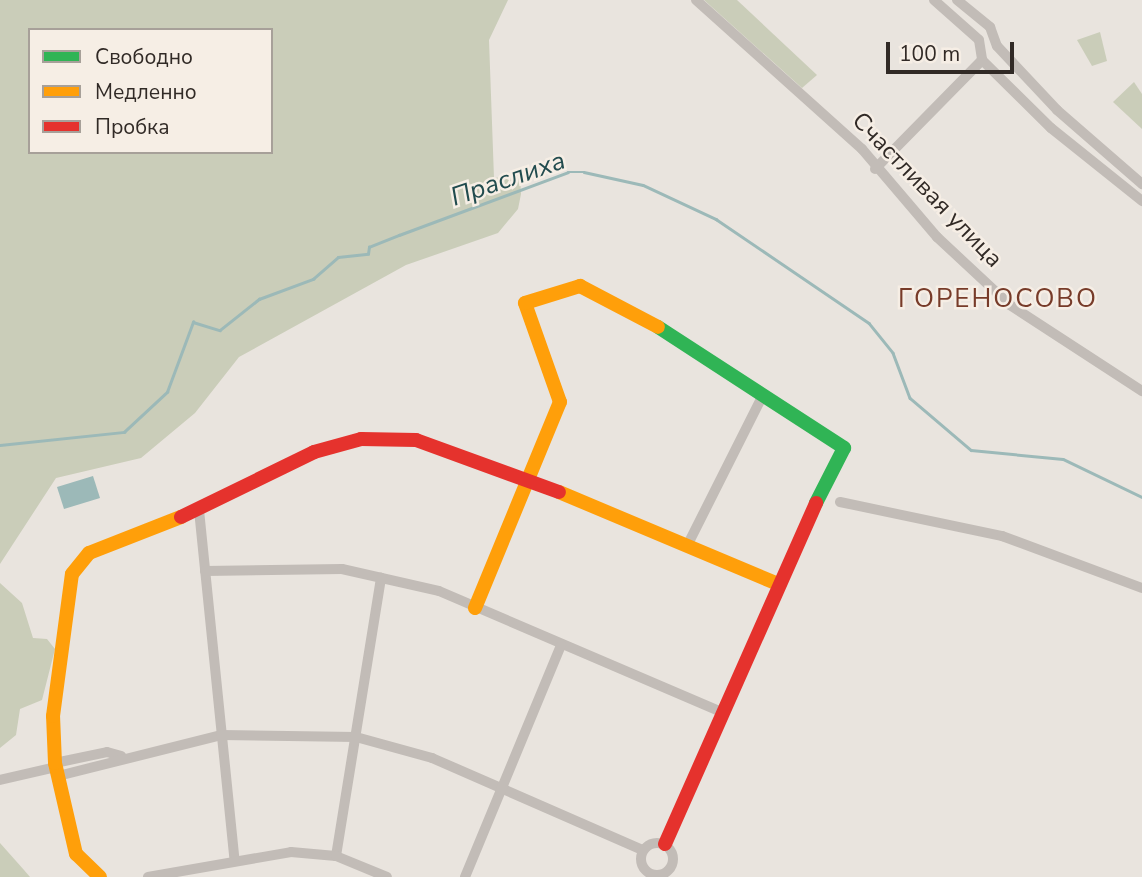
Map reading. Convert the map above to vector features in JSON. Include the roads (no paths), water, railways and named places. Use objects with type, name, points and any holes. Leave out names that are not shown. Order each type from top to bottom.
[{"type":"street","name":"Счастливая улица","points":[[696,0],[862,149],[875,169],[1010,305],[1142,391]]},
{"type":"street","points":[[934,0],[979,40],[982,60],[1051,128],[1142,201]]},
{"type":"street","points":[[957,0],[990,27],[997,46],[1057,110],[1142,184]]},
{"type":"street","points":[[875,169],[982,60]]},
{"type":"street","points":[[475,608],[560,402],[525,303],[580,286],[618,301],[844,448],[776,583],[665,844],[672,864],[652,876],[640,860],[643,850]]},
{"type":"street","points":[[687,546],[763,395]]},
{"type":"street","points":[[100,877],[76,854],[56,769],[53,716],[72,574],[89,553],[199,510],[314,452],[360,439],[416,440],[528,481],[776,583]]},
{"type":"street","points":[[841,502],[1002,536],[1142,588]]},
{"type":"street","points":[[199,510],[234,857]]},
{"type":"street","points":[[205,571],[299,566],[382,578],[439,591],[721,712]]},
{"type":"street","points":[[336,856],[382,578]]},
{"type":"street","points":[[464,877],[561,645]]},
{"type":"street","points":[[0,780],[56,769],[107,752],[121,756],[221,735],[356,737],[432,758],[643,850],[665,844]]},
{"type":"street","points":[[148,877],[234,857],[291,852],[336,856],[387,877]]},
{"type":"water","points":[[93,476],[100,498],[64,509],[57,487]]},
{"type":"waterway","name":"Праслиха","points":[[0,445],[124,432],[167,392],[193,322],[220,330],[259,299],[313,279],[338,257],[368,254],[369,247],[399,235],[568,172],[584,172],[643,185],[716,219],[869,323],[893,353],[910,398],[971,450],[1063,459],[1142,497]]},
{"type":"district","name":"ГОРЕНОСОВО","points":[[998,299]]}]
